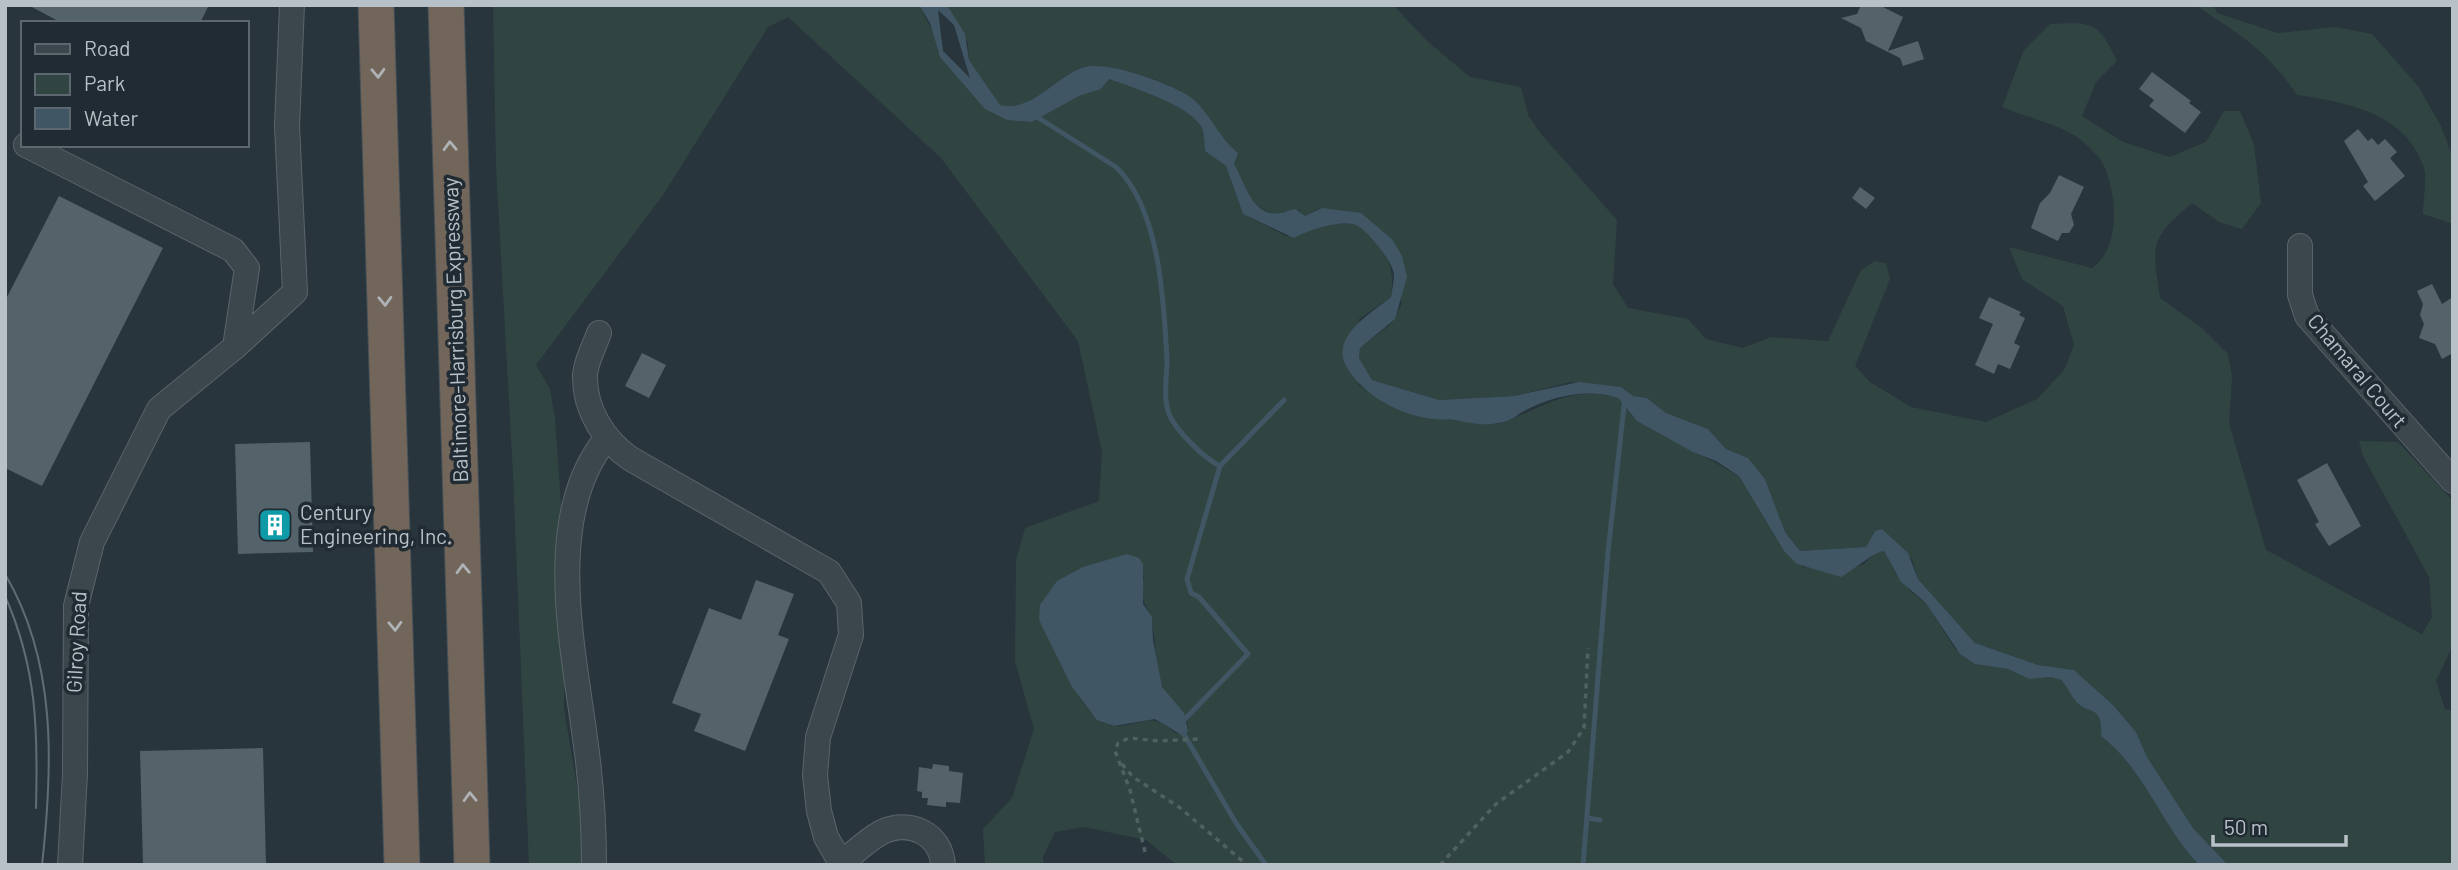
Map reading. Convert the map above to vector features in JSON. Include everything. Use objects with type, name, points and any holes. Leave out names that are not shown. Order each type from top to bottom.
[{"type":"highway","points":[[376,5],[402,865]]},
{"type":"highway","name":"Baltimore-Harrisburg Expressway","points":[[446,5],[472,865]]},
{"type":"street","name":"Gilroy Road","points":[[70,865],[75,774],[76,606],[92,542],[159,409],[235,347],[295,292],[287,126],[292,5]]},
{"type":"street","points":[[5,135],[21,143]]},
{"type":"street","points":[[28,147],[233,250],[242,258],[247,268],[235,347]]},
{"type":"street","name":"Chamaral Court","points":[[2300,246],[2300,295],[2307,316],[2453,481]]},
{"type":"street","points":[[599,333],[585,376],[597,421],[606,439],[631,459],[822,568],[843,589],[852,618],[851,635],[818,737],[815,775],[819,811],[827,837],[842,864],[884,831],[909,828],[934,838],[940,848],[943,865]]},
{"type":"street","points":[[594,865],[591,799],[570,615],[569,563],[576,498],[588,464],[606,439]]},
{"type":"path","points":[[1440,865],[1472,827],[1496,804],[1568,752],[1584,728],[1588,648]]},
{"type":"path","points":[[1144,852],[1130,790],[1115,751],[1118,743],[1129,738],[1198,739]]},
{"type":"path","points":[[1118,760],[1133,777],[1180,807],[1247,865]]},
{"type":"green space","points":[[493,5],[919,5],[933,32],[938,52],[952,71],[963,80],[985,109],[1007,120],[1032,122],[1079,96],[1101,89],[1109,79],[1145,92],[1174,105],[1196,120],[1203,131],[1205,151],[1226,166],[1243,214],[1286,236],[1334,224],[1357,224],[1381,247],[1391,274],[1391,297],[1359,319],[1358,384],[1380,399],[1414,413],[1488,424],[1503,423],[1575,395],[1618,398],[1633,417],[1739,476],[1784,551],[1803,567],[1818,568],[1823,572],[1863,565],[1877,551],[1884,551],[1896,574],[1912,593],[1925,602],[1955,649],[1975,664],[2008,669],[2029,679],[2051,677],[2061,680],[2079,704],[2097,714],[2101,736],[2130,765],[2174,833],[2199,865],[1177,865],[1146,840],[1084,827],[1055,832],[1043,857],[1044,865],[985,865],[983,829],[1012,798],[1034,729],[1015,661],[1016,560],[1025,528],[1099,501],[1102,452],[1078,341],[941,158],[788,17],[768,27],[663,195],[536,365],[550,389],[555,419],[564,548],[564,709],[588,852],[587,865],[529,865],[513,474],[496,166]],"holes":[[[1127,555],[1144,576],[1143,594],[1152,620],[1162,686],[1182,712],[1187,724],[1188,731],[1176,734],[1152,720],[1116,726],[1104,722],[1092,713],[1071,682],[1039,620],[1110,560]]]},
{"type":"green space","points":[[947,5],[1393,5],[1427,41],[1470,77],[1521,87],[1528,115],[1541,134],[1617,220],[1613,284],[1628,308],[1688,319],[1706,339],[1743,348],[1771,337],[1828,341],[1861,270],[1875,261],[1886,263],[1890,279],[1855,366],[1870,382],[1911,407],[1986,422],[2037,399],[2064,370],[2074,345],[2063,306],[2022,279],[2009,247],[2092,268],[2102,259],[2108,247],[2114,219],[2108,176],[2096,154],[2065,130],[2002,107],[2024,50],[2050,24],[2085,24],[2099,31],[2117,61],[2096,82],[2082,116],[2123,142],[2170,157],[2206,142],[2224,111],[2240,111],[2254,144],[2261,203],[2242,229],[2219,222],[2192,203],[2168,226],[2157,244],[2155,254],[2160,298],[2202,328],[2228,354],[2232,377],[2229,423],[2266,550],[2422,634],[2432,617],[2429,577],[2363,456],[2359,441],[2398,442],[2453,501],[2453,645],[2436,681],[2445,709],[2453,711],[2453,865],[2228,865],[2193,828],[2147,757],[2136,732],[2113,705],[2074,670],[2038,665],[1975,643],[1918,579],[1912,559],[1875,531],[1866,547],[1800,551],[1785,532],[1765,479],[1748,458],[1726,449],[1708,429],[1666,413],[1647,398],[1633,396],[1621,387],[1571,382],[1514,396],[1439,400],[1372,380],[1359,358],[1360,348],[1391,324],[1402,304],[1385,232],[1318,209],[1305,216],[1298,209],[1276,213],[1259,207],[1233,163],[1238,153],[1183,93],[1149,77],[1118,69],[1090,66],[1070,73],[1022,104],[1000,105],[969,60],[968,43]]},
{"type":"green space","points":[[2195,5],[2213,5],[2217,13],[2278,33],[2335,27],[2372,34],[2418,86],[2441,126],[2453,158],[2453,224],[2423,214],[2423,165],[2414,147],[2402,133],[2387,121],[2353,106],[2297,95],[2263,54],[2239,34]]},
{"type":"water","points":[[919,5],[947,5],[965,34],[969,60],[1000,105],[1022,104],[1071,73],[1091,66],[1104,66],[1148,77],[1184,93],[1200,106],[1238,153],[1234,164],[1250,196],[1262,209],[1270,213],[1280,213],[1296,209],[1305,216],[1322,208],[1361,213],[1392,239],[1402,256],[1407,277],[1395,319],[1360,348],[1359,358],[1372,380],[1439,400],[1514,396],[1579,382],[1621,387],[1633,396],[1647,398],[1666,413],[1708,429],[1726,449],[1748,458],[1765,479],[1785,532],[1800,551],[1866,547],[1875,531],[1882,529],[1908,553],[1918,579],[1975,643],[2038,665],[2074,670],[2113,705],[2136,732],[2147,757],[2193,828],[2228,865],[2199,865],[2174,833],[2130,765],[2101,736],[2097,714],[2079,704],[2061,680],[2051,677],[2029,679],[2008,669],[1975,664],[1960,654],[1925,602],[1901,582],[1884,551],[1841,577],[1797,564],[1784,551],[1739,476],[1716,461],[1693,452],[1637,421],[1618,398],[1595,394],[1559,397],[1523,411],[1507,421],[1487,424],[1421,417],[1396,409],[1362,386],[1346,366],[1343,355],[1348,335],[1391,297],[1394,277],[1389,261],[1378,245],[1358,226],[1331,225],[1294,238],[1243,214],[1226,166],[1205,151],[1203,131],[1196,120],[1160,98],[1109,79],[1101,89],[1079,96],[1032,122],[1007,120],[985,109],[940,57],[930,23]],"holes":[[[938,10],[954,25],[970,78],[943,51]]]},
{"type":"water","points":[[1127,554],[1139,558],[1143,564],[1143,604],[1152,617],[1153,640],[1162,687],[1184,713],[1188,731],[1183,736],[1155,719],[1114,726],[1097,720],[1072,687],[1039,620],[1040,605],[1057,581],[1083,567]]},
{"type":"building","points":[[28,5],[209,5],[201,21],[58,21]]},
{"type":"building","points":[[1861,5],[1879,5],[1903,17],[1888,51],[1918,41],[1924,59],[1903,66],[1900,58],[1866,41],[1861,28],[1841,18],[1857,14]]},
{"type":"building","points":[[2152,72],[2191,101],[2189,103],[2201,112],[2185,133],[2149,106],[2154,100],[2139,89]]},
{"type":"building","points":[[2358,129],[2368,141],[2372,138],[2378,145],[2385,139],[2397,152],[2390,158],[2405,176],[2375,201],[2363,186],[2368,182],[2344,141]]},
{"type":"building","points":[[2059,175],[2084,187],[2071,214],[2074,225],[2069,233],[2062,233],[2058,241],[2031,228],[2040,203],[2050,193]]},
{"type":"building","points":[[1860,187],[1875,198],[1866,209],[1852,198]]},
{"type":"building","points":[[59,196],[163,248],[42,486],[5,468],[5,301]]},
{"type":"building","points":[[2432,284],[2442,304],[2453,297],[2453,353],[2442,359],[2435,344],[2419,338],[2424,324],[2420,315],[2423,304],[2417,291]]},
{"type":"building","points":[[1989,297],[2021,312],[2019,315],[2025,318],[2014,343],[2020,346],[2010,369],[1998,364],[1994,374],[1975,365],[1993,324],[1979,318]]},
{"type":"building","points":[[642,353],[666,365],[649,398],[625,386]]},
{"type":"building","name":"Century Engineering, Inc.","points":[[310,442],[313,552],[238,554],[235,444]]},
{"type":"building","points":[[2327,463],[2361,526],[2329,546],[2315,524],[2319,522],[2297,480]]},
{"type":"building","points":[[756,580],[794,594],[778,635],[789,639],[745,751],[694,731],[701,714],[672,703],[709,608],[741,620]]},
{"type":"building","points":[[263,748],[266,865],[143,865],[140,751]]},
{"type":"building","points":[[933,764],[949,766],[949,771],[963,773],[960,803],[946,802],[946,807],[927,805],[928,798],[922,798],[922,792],[917,791],[919,767],[932,769]]},
{"type":"waterway","points":[[1034,115],[1116,167],[1131,185],[1151,231],[1157,258],[1164,311],[1167,408],[1178,428],[1191,443],[1220,466]]},
{"type":"waterway","points":[[1583,865],[1608,552],[1625,397]]},
{"type":"waterway","points":[[1182,722],[1248,654],[1199,597],[1191,593],[1187,579],[1220,466],[1284,400]]},
{"type":"waterway","points":[[1182,731],[1236,823],[1266,865]]},
{"type":"waterway","points":[[1587,818],[1600,820]]},
{"type":"tram line","points":[[5,574],[22,608],[34,643],[47,715],[48,790],[42,865]]},
{"type":"tram line","points":[[5,596],[24,649],[33,700],[36,726],[36,808]]},
{"type":"place","name":"Century Engineering, Inc.","points":[[275,525]]}]
